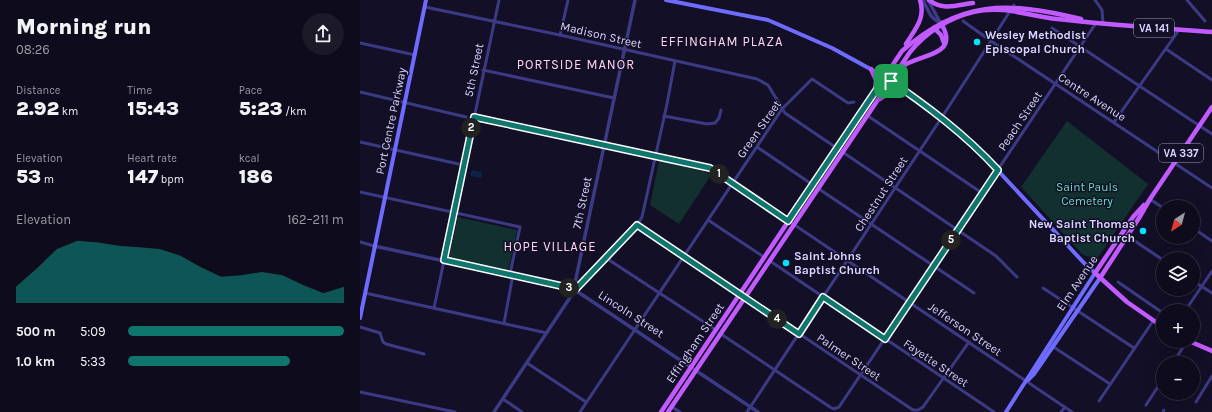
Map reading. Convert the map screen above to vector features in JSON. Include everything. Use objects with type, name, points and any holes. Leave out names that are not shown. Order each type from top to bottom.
[{"type":"main road","name":"Port Centre Parkway","points":[[360,318],[426,0]]},
{"type":"main road","points":[[666,0],[768,20],[832,48],[885,77],[942,117],[976,147],[1100,278],[1127,302],[1156,323]]},
{"type":"main road","points":[[902,51],[921,19],[922,0]]},
{"type":"main road","points":[[929,0],[939,6],[948,7],[971,3],[982,3]]},
{"type":"main road","points":[[988,3],[994,3]]},
{"type":"main road","name":"VA 141","points":[[954,12],[972,6],[994,3],[1042,10],[1096,23]]},
{"type":"main road","name":"Effingham Street","points":[[661,412],[902,51],[927,27],[939,22],[981,11],[1011,10]]},
{"type":"main road","name":"VA 141","points":[[1011,10],[1057,19],[1212,32]]},
{"type":"main road","name":"Effingham Street","points":[[668,412],[896,73],[917,44],[936,29],[939,22],[948,14]]},
{"type":"main road","points":[[896,73],[909,62],[937,53],[944,45],[946,34],[939,22]]},
{"type":"main road","points":[[927,27],[936,29],[942,37],[944,45]]},
{"type":"main road","points":[[871,69],[876,80],[874,94]]},
{"type":"main road","points":[[877,102],[888,94],[895,92],[902,92],[912,95]]},
{"type":"main road","name":"Elm Avenue","points":[[1051,345],[1100,278],[1150,199],[1212,107]]},
{"type":"main road","name":"Elm Avenue","points":[[1006,412],[1027,381],[1034,374],[1073,307],[1122,233],[1133,217],[1150,199]]},
{"type":"main road","points":[[1200,346],[1212,351]]},
{"type":"street","name":"5th Street","points":[[434,308],[483,70],[499,0]]},
{"type":"street","points":[[560,35],[568,0]]},
{"type":"street","name":"7th Street","points":[[494,412],[575,290],[575,283],[635,0]]},
{"type":"street","points":[[922,0],[932,17],[939,22]]},
{"type":"street","points":[[929,0],[939,22]]},
{"type":"street","points":[[1095,0],[1102,10],[1103,24]]},
{"type":"street","points":[[1187,0],[1205,21]]},
{"type":"street","name":"Chestnut Street","points":[[748,412],[1014,5]]},
{"type":"street","name":"Madison Street","points":[[425,7],[758,79],[768,85],[785,114],[996,256],[1016,277]]},
{"type":"street","name":"Centre Avenue","points":[[963,21],[1212,188]]},
{"type":"street","name":"Peach Street","points":[[775,370],[830,407],[836,408],[885,339],[1096,23]]},
{"type":"street","points":[[1052,28],[1212,134]]},
{"type":"street","points":[[1114,122],[1179,30]]},
{"type":"street","points":[[360,43],[415,55]]},
{"type":"street","points":[[1166,49],[1212,80]]},
{"type":"street","points":[[575,290],[637,225],[642,217],[656,157],[675,61]]},
{"type":"street","points":[[483,70],[614,98]]},
{"type":"street","name":"Green Street","points":[[580,412],[782,109],[812,79],[848,102],[854,102]]},
{"type":"street","points":[[360,92],[466,117]]},
{"type":"street","points":[[664,116],[707,124],[715,123],[719,118],[721,110]]},
{"type":"street","points":[[868,116],[982,193]]},
{"type":"street","name":"Jefferson Street","points":[[474,117],[710,168],[1072,412]]},
{"type":"street","points":[[360,142],[463,166]]},
{"type":"street","points":[[757,147],[813,185]]},
{"type":"street","points":[[819,189],[974,293]]},
{"type":"street","points":[[360,192],[520,227],[510,274],[512,280],[504,323]]},
{"type":"street","points":[[1150,199],[1156,203]]},
{"type":"street","points":[[708,220],[764,257]]},
{"type":"street","name":"Palmer Street","points":[[637,225],[912,410],[918,410],[923,407],[944,378]]},
{"type":"street","points":[[1122,233],[1156,255]]},
{"type":"street","points":[[1200,233],[1212,241]]},
{"type":"street","name":"Lincoln Street","points":[[360,242],[510,274],[575,290],[758,412]]},
{"type":"street","points":[[606,258],[716,330]]},
{"type":"street","name":"Fayette Street","points":[[770,261],[994,412]]},
{"type":"street","points":[[1190,304],[1212,271]]},
{"type":"street","points":[[1118,282],[1156,308]]},
{"type":"street","points":[[1202,286],[1212,293]]},
{"type":"street","points":[[1043,288],[1134,348]]},
{"type":"street","points":[[365,293],[547,333]]},
{"type":"street","points":[[1099,401],[1153,321]]},
{"type":"street","points":[[360,327],[380,333],[383,342],[386,344],[424,354]]},
{"type":"street","points":[[721,334],[775,370]]},
{"type":"street","points":[[944,378],[969,342]]},
{"type":"street","points":[[1051,345],[1110,384]]},
{"type":"street","points":[[527,363],[586,402]]},
{"type":"street","points":[[1196,402],[1212,376]]},
{"type":"street","points":[[1146,406],[1156,390]]},
{"type":"street","points":[[360,392],[455,412]]},
{"type":"street","points":[[503,399],[522,412]]},
{"type":"street","points":[[672,407],[680,412]]},
{"type":"street","points":[[1061,412],[1065,407]]},
{"type":"green space","name":"Saint Pauls Cemetery","points":[[1067,121],[1148,184],[1097,259],[1083,255],[1021,187]]},
{"type":"green space","points":[[659,161],[703,171],[711,175],[679,224],[650,205]]},
{"type":"green space","points":[[458,217],[517,230],[508,272],[449,258]]},
{"type":"water","points":[[472,170],[481,172],[481,178],[471,176],[470,174]]},
{"type":"place","name":"Wesley Methodist Episcopal Church","points":[[977,42]]},
{"type":"place","name":"New Saint Thomas Baptist Church","points":[[1143,231]]},
{"type":"place","name":"Saint Johns Baptist Church","points":[[786,263]]},
{"type":"district","name":"EFFINGHAM PLAZA","points":[[722,41]]},
{"type":"district","name":"PORTSIDE MANOR","points":[[576,64]]},
{"type":"district","name":"HOPE VILLAGE","points":[[550,246]]},
{"type":"route","points":[[885,77],[891,81],[942,117],[976,147],[998,170],[885,339],[823,297],[799,334],[637,225],[575,290],[444,260],[474,117],[710,168],[788,221],[885,77]]}]
